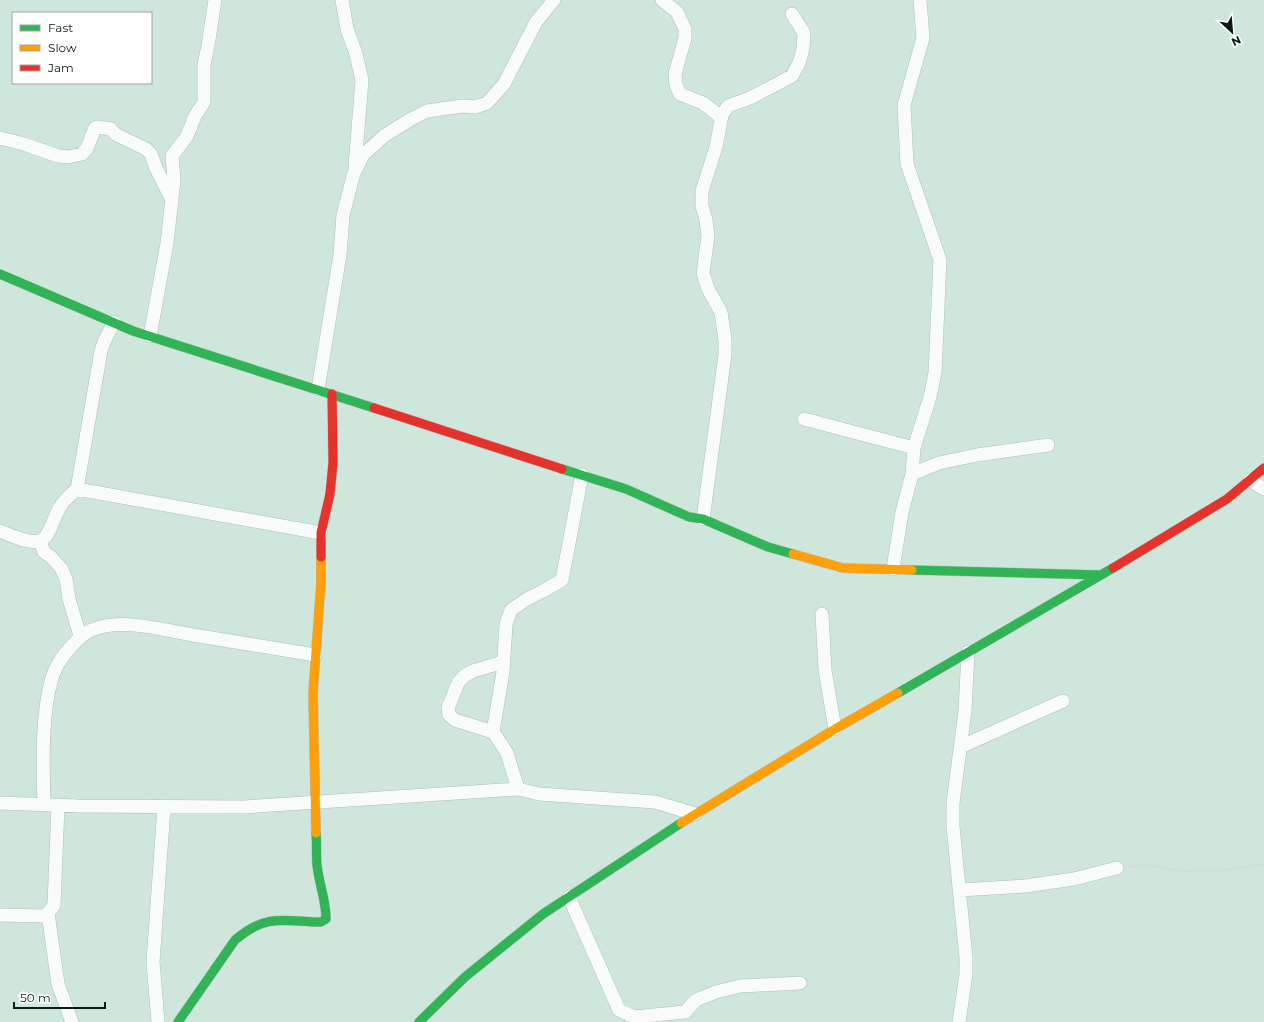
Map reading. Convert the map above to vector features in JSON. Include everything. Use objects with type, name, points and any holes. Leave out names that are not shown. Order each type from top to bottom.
[{"type":"main road","points":[[0,274],[150,336],[626,489],[689,517],[703,519],[768,547],[842,568],[1101,575]]},
{"type":"main road","points":[[178,1022],[235,940],[243,933],[254,927],[275,920],[321,922],[326,919],[326,905],[317,865],[313,693],[321,583],[322,533],[330,494],[333,463],[332,394]]},
{"type":"main road","points":[[419,1022],[465,977],[543,914],[694,814],[835,728],[1101,575],[1227,499],[1264,468]]},
{"type":"street","points":[[150,336],[167,243],[174,181],[172,156],[187,136],[204,102],[204,65],[215,0]]},
{"type":"street","points":[[318,389],[340,255],[343,215],[354,173],[362,80],[356,54],[347,29],[342,0]]},
{"type":"street","points":[[354,173],[363,155],[384,136],[411,119],[427,111],[462,106],[475,107],[486,103],[504,84],[536,22],[554,0]]},
{"type":"street","points":[[662,0],[677,12],[685,28],[685,38],[675,74],[676,85],[680,94],[703,103],[721,118]]},
{"type":"street","points":[[893,569],[902,512],[912,474],[914,448],[930,397],[935,373],[940,260],[907,164],[904,105],[923,38],[920,0]]},
{"type":"street","points":[[703,519],[717,415],[725,340],[720,312],[708,289],[703,273],[708,236],[702,206],[702,191],[716,147],[721,118],[728,106],[750,98],[792,76],[799,63],[803,49],[804,33],[792,14]]},
{"type":"street","points":[[0,138],[24,144],[58,156],[68,157],[82,154],[87,148],[95,128],[111,129],[115,134],[146,149],[151,154],[156,168],[172,200]]},
{"type":"street","points":[[0,531],[30,541],[40,542],[46,538],[60,507],[70,494],[77,489],[101,351],[114,322]]},
{"type":"street","points":[[804,419],[914,448]]},
{"type":"street","points":[[912,474],[939,463],[977,455],[1048,445]]},
{"type":"street","points":[[492,732],[503,672],[506,624],[511,610],[527,598],[562,580],[582,475]]},
{"type":"street","points":[[1250,480],[1264,489]]},
{"type":"street","points":[[77,489],[322,533]]},
{"type":"street","points":[[40,542],[44,552],[61,568],[66,579],[69,599],[80,636]]},
{"type":"street","points":[[822,614],[825,670],[835,728]]},
{"type":"street","points":[[44,804],[44,742],[47,702],[52,677],[62,658],[80,636],[96,628],[117,624],[146,627],[315,655]]},
{"type":"street","points":[[960,1022],[966,974],[953,826],[953,803],[965,711],[968,652]]},
{"type":"street","points":[[503,662],[473,671],[464,676],[458,683],[448,708],[449,715],[454,720],[492,732],[507,753],[518,790]]},
{"type":"street","points":[[960,747],[1063,701]]},
{"type":"street","points":[[0,803],[164,807],[244,807],[282,804],[315,804],[518,790],[539,794],[655,802],[694,814]]},
{"type":"street","points":[[0,915],[44,916],[54,905],[58,805]]},
{"type":"street","points":[[158,1022],[153,962],[164,807]]},
{"type":"street","points":[[959,890],[1025,886],[1074,879],[1117,868]]},
{"type":"street","points":[[569,897],[624,1018],[687,1017],[696,1000],[716,992],[740,986],[800,983]]},
{"type":"street","points":[[48,913],[58,984],[72,1022]]},
{"type":"path","points":[[1117,868],[1144,865],[1183,871],[1226,870],[1264,864]]},
{"type":"traffic: fast","points":[[0,274],[133,331],[374,408]]},
{"type":"traffic: fast","points":[[562,469],[626,489],[689,517],[703,519],[768,547],[793,554]]},
{"type":"traffic: fast","points":[[898,693],[1113,568]]},
{"type":"traffic: fast","points":[[912,570],[1101,575]]},
{"type":"traffic: fast","points":[[419,1022],[465,977],[543,914],[681,823]]},
{"type":"traffic: fast","points":[[178,1022],[235,940],[245,932],[255,926],[273,921],[292,920],[321,922],[326,919],[325,905],[317,865],[316,833]]},
{"type":"traffic: slow","points":[[793,554],[843,568],[912,570]]},
{"type":"traffic: slow","points":[[316,833],[313,693],[321,583],[321,557]]},
{"type":"traffic: slow","points":[[681,823],[835,729],[898,693]]},
{"type":"traffic: jam","points":[[321,557],[321,533],[330,494],[333,463],[332,394]]},
{"type":"traffic: jam","points":[[374,408],[562,469]]},
{"type":"traffic: jam","points":[[1113,568],[1227,499],[1264,468]]}]
